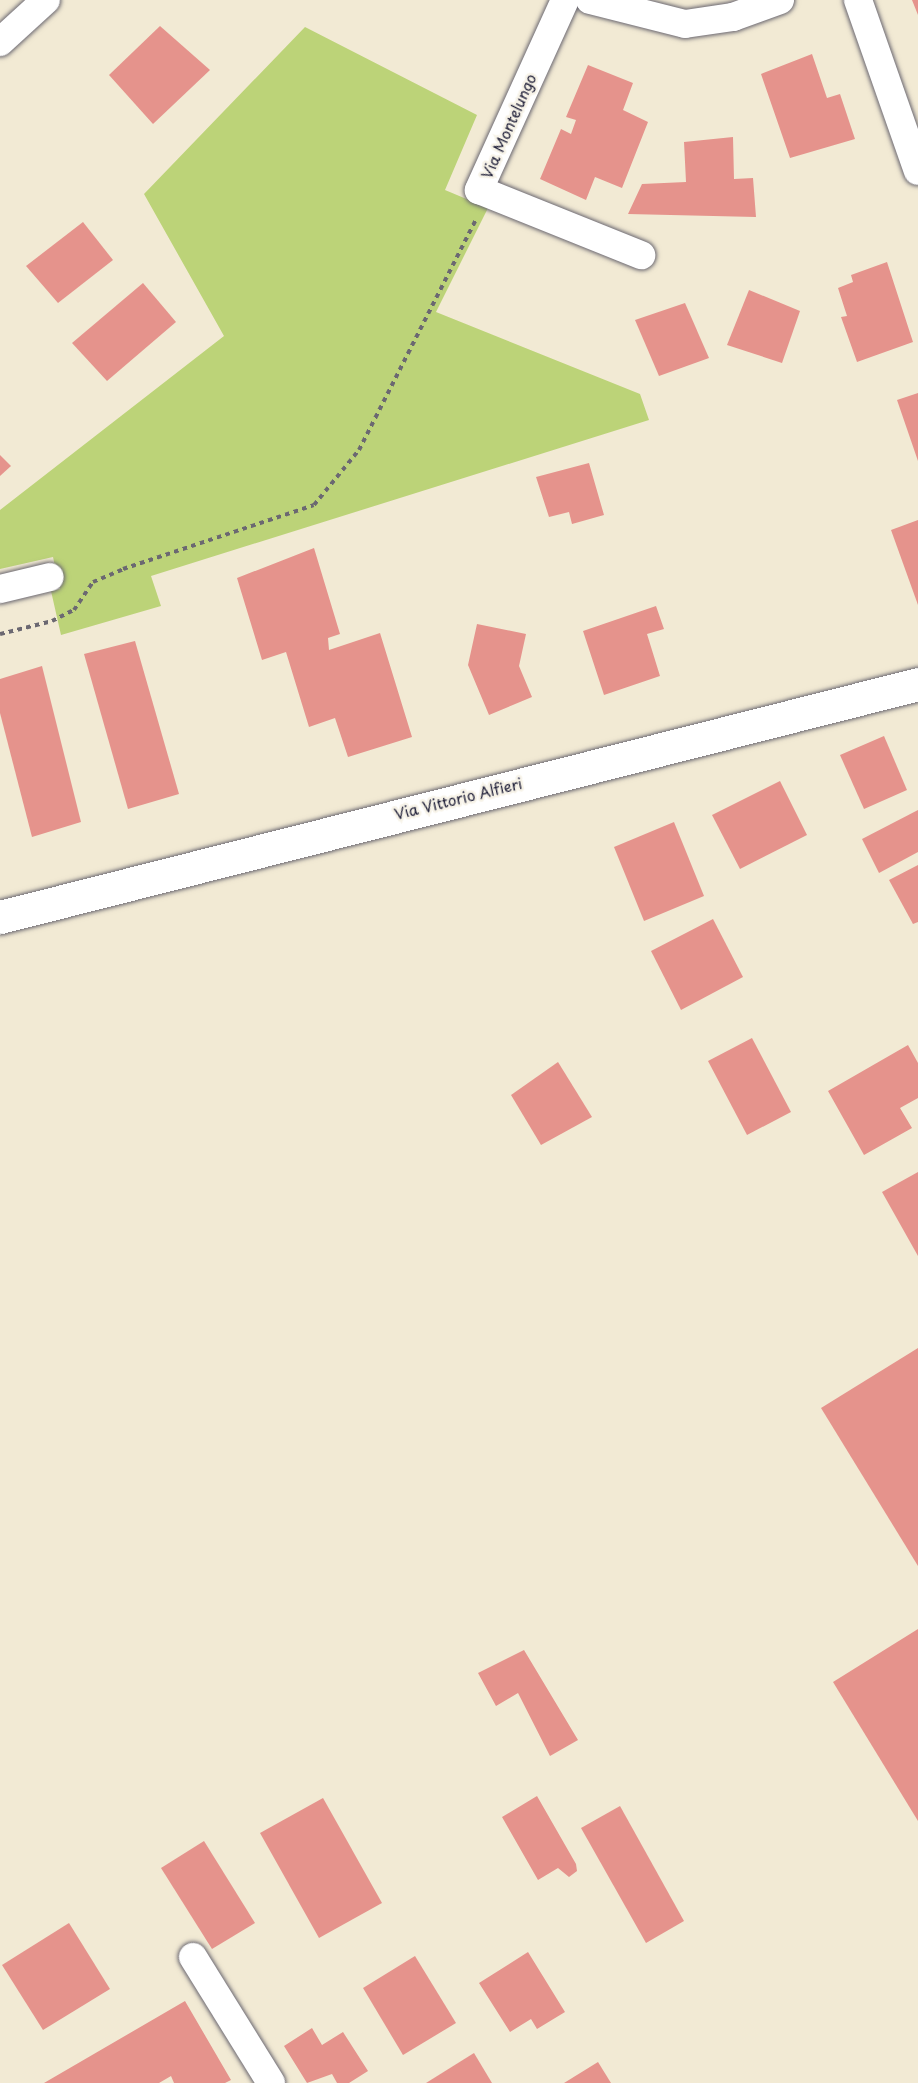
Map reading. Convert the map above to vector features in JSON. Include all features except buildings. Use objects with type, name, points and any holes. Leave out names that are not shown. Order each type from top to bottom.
[{"type":"street","points":[[0,42],[46,0]]},
{"type":"street","name":"Via Montelungo","points":[[565,0],[479,190],[641,255]]},
{"type":"street","points":[[590,0],[685,24],[733,17],[780,0]]},
{"type":"street","points":[[858,0],[918,171]]},
{"type":"street","points":[[0,589],[50,577]]},
{"type":"street","name":"Via Vittorio Alfieri","points":[[0,917],[918,684]]},
{"type":"street","points":[[193,1957],[271,2083]]},
{"type":"path","points":[[0,634],[52,621],[74,610],[93,582],[123,569],[314,505],[359,450],[489,194]]},
{"type":"green space","points":[[305,27],[477,115],[445,190],[488,208],[436,312],[640,394],[649,420],[151,576],[161,606],[61,635],[51,591],[60,589],[53,557],[0,569],[0,510],[224,336],[144,194]]}]
